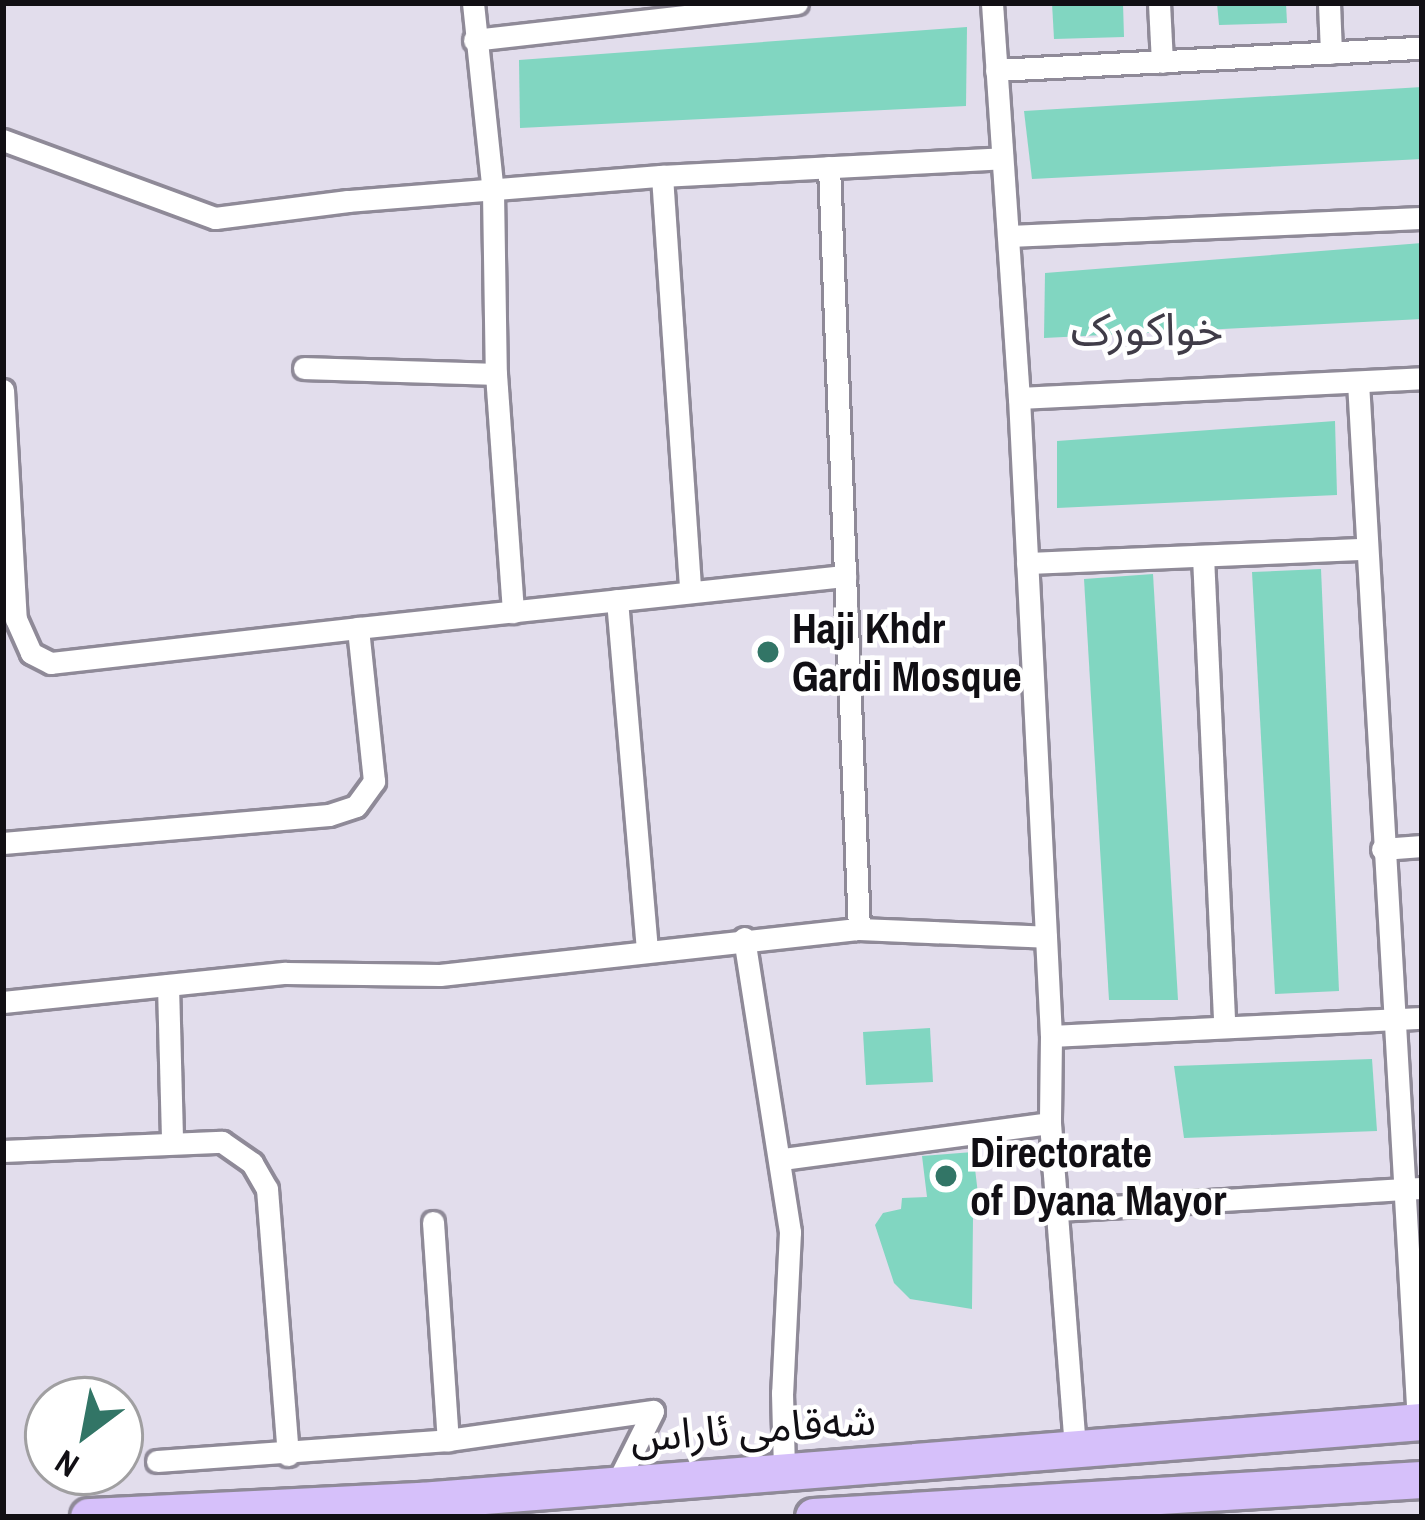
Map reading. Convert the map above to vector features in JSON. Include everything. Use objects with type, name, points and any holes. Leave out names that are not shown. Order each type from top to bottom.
[{"type":"main road","name":"شەقامی ئاراس","points":[[89,1517],[407,1509],[617,1483],[1420,1422]]},
{"type":"main road","points":[[814,1517],[1422,1480]]},
{"type":"street","points":[[473,3],[494,192],[496,374],[513,612]]},
{"type":"street","points":[[474,40],[630,11],[797,3]]},
{"type":"street","points":[[992,3],[1019,398],[1051,1036],[1050,1123],[1075,1449]]},
{"type":"street","points":[[1159,3],[1162,62]]},
{"type":"street","points":[[1329,3],[1330,53]]},
{"type":"street","points":[[996,70],[1422,48]]},
{"type":"street","points":[[3,140],[215,218],[348,201],[662,176],[1002,158]]},
{"type":"street","points":[[829,167],[859,929]]},
{"type":"street","points":[[662,176],[690,592]]},
{"type":"street","points":[[1008,236],[1422,218]]},
{"type":"street","points":[[304,368],[496,374]]},
{"type":"street","points":[[1019,398],[1422,378]]},
{"type":"street","points":[[1358,382],[1393,1019],[1413,1189],[1420,1422]]},
{"type":"street","points":[[3,390],[16,619],[31,653],[51,664],[845,576]]},
{"type":"street","points":[[1027,563],[1367,549]]},
{"type":"street","points":[[1203,556],[1224,1027]]},
{"type":"street","points":[[617,600],[647,949]]},
{"type":"street","points":[[3,843],[328,815],[356,806],[374,781],[358,628]]},
{"type":"street","points":[[1382,849],[1422,847]]},
{"type":"street","points":[[3,1002],[286,973],[440,974],[859,929],[1046,937]]},
{"type":"street","points":[[744,938],[783,1159],[790,1232],[782,1393],[784,1471]]},
{"type":"street","points":[[167,985],[172,1142]]},
{"type":"street","points":[[1051,1036],[1422,1018]]},
{"type":"street","points":[[783,1159],[1050,1123]]},
{"type":"street","points":[[3,1151],[222,1142],[253,1163],[267,1189],[289,1455]]},
{"type":"street","points":[[1060,1210],[1413,1189]]},
{"type":"street","points":[[433,1222],[448,1440]]},
{"type":"street","points":[[157,1461],[448,1440],[653,1411],[617,1483]]},
{"type":"building","points":[[1052,3],[1123,3],[1124,37],[1054,39]]},
{"type":"building","points":[[1217,3],[1286,3],[1287,23],[1219,25]]},
{"type":"building","points":[[967,27],[966,106],[520,128],[519,60]]},
{"type":"building","points":[[1422,87],[1422,159],[1032,179],[1024,111]]},
{"type":"building","points":[[1422,243],[1422,319],[1044,338],[1045,273]]},
{"type":"building","points":[[1335,421],[1337,495],[1057,508],[1057,441]]},
{"type":"building","points":[[1321,569],[1339,991],[1275,994],[1252,572]]},
{"type":"building","points":[[1153,574],[1178,1000],[1109,1000],[1084,579]]},
{"type":"building","points":[[930,1028],[933,1082],[866,1085],[863,1032]]},
{"type":"building","points":[[1372,1059],[1377,1131],[1184,1138],[1174,1066]]},
{"type":"building","points":[[973,1152],[981,1219],[973,1218],[972,1309],[910,1299],[894,1283],[875,1225],[883,1213],[901,1209],[902,1198],[927,1197],[922,1156]]},
{"type":"place","name":"Haji Khdr Gardi Mosque","points":[[768,652]]},
{"type":"place","name":"Directorate of Dyana Mayor","points":[[946,1176]]},
{"type":"district","name":"خواکورک","points":[[1147,329]]}]
